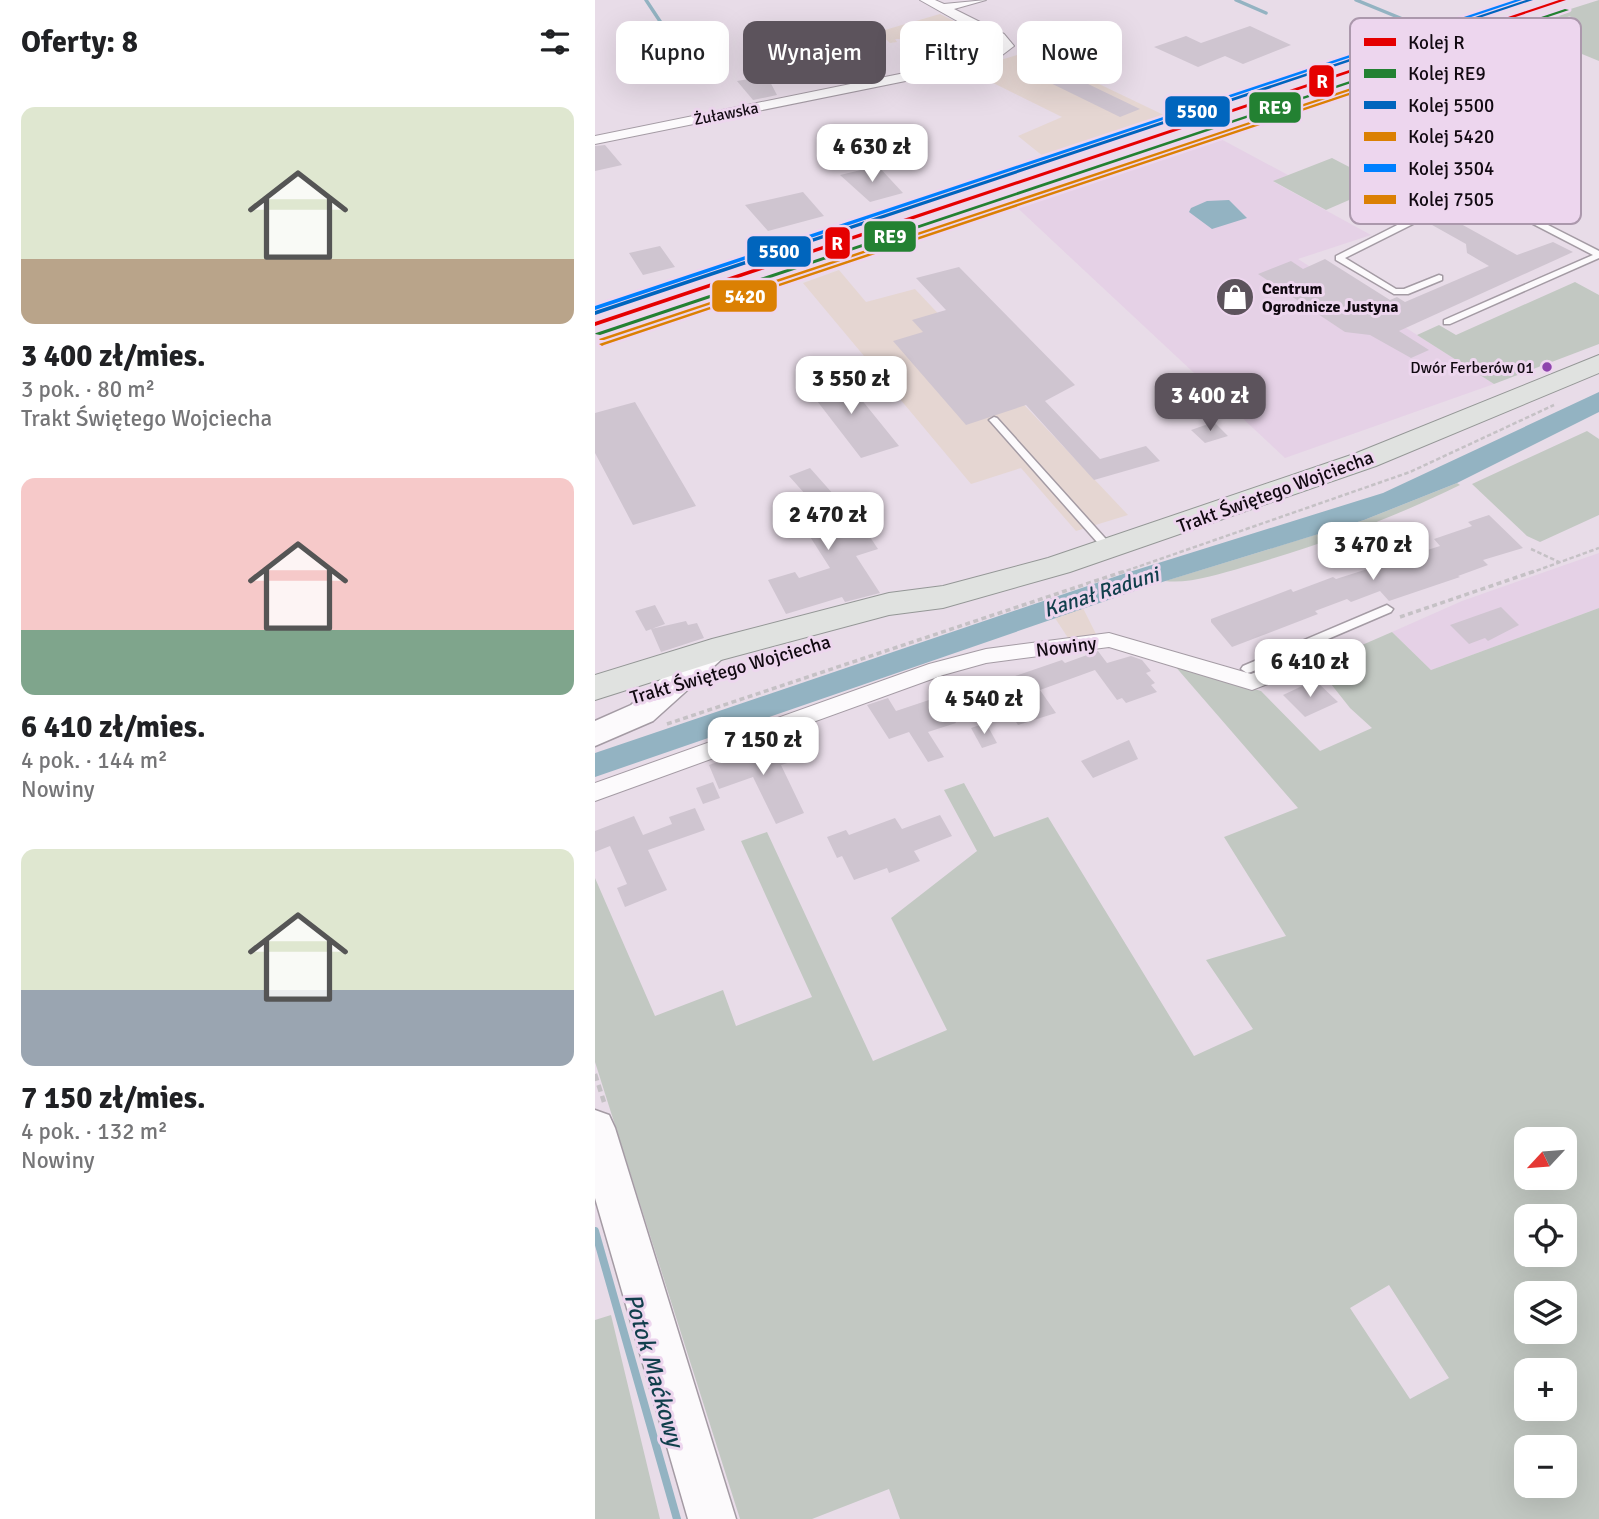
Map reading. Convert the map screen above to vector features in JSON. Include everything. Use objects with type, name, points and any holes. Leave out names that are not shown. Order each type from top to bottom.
[{"type":"main road","name":"Trakt Świętego Wojciecha","points":[[595,688],[712,651],[889,604],[943,597],[1109,549],[1365,460],[1599,363]]},
{"type":"main road","name":"Trakt Świętego Wojciecha","points":[[595,709],[897,621],[943,597]]},
{"type":"main road","points":[[595,734],[632,720],[678,684],[712,651]]},
{"type":"main road","points":[[595,1128],[712,1519]]},
{"type":"street","name":"Żuławska","points":[[595,140],[940,70],[992,56],[1008,46],[1000,37],[926,0]]},
{"type":"street","points":[[943,8],[980,0]]},
{"type":"street","points":[[1473,18],[1527,0]]},
{"type":"street","points":[[595,310],[1350,59]]},
{"type":"street","name":"Nowiny","points":[[595,792],[923,673],[986,656],[1109,640],[1252,682],[1282,665]]},
{"type":"lane","points":[[1406,224],[1339,258],[1394,291],[1405,292],[1439,278]]},
{"type":"lane","points":[[1540,224],[1599,254]]},
{"type":"lane","points":[[1447,322],[1599,254]]},
{"type":"lane","points":[[994,420],[1109,549]]},
{"type":"lane","points":[[1247,669],[1282,665],[1387,609]]},
{"type":"path","points":[[661,726],[1271,522],[1410,472],[1562,401]]},
{"type":"path","points":[[1398,618],[1462,593],[1561,563],[1599,548]]},
{"type":"path","points":[[1531,549],[1561,563]]},
{"type":"shaded area","points":[[1599,0],[1599,61],[1581,54],[1581,18],[1542,18]]},
{"type":"shaded area","points":[[940,14],[954,21],[916,21]]},
{"type":"shaded area","points":[[900,26],[900,39],[890,43],[886,39],[886,30]]},
{"type":"shaded area","points":[[1017,55],[1017,84],[1099,84],[1168,117],[1044,157],[1018,136],[1062,117],[995,84],[1003,84],[1003,59]]},
{"type":"shaded area","name":"Centrum Ogrodnicze Justyna","points":[[1206,131],[1288,175],[1274,182],[1371,235],[1298,259],[1494,384],[1285,458],[1010,201],[1072,185],[1105,171],[1098,166]]},
{"type":"shaded area","points":[[1332,158],[1350,167],[1350,200],[1326,210],[1273,181]]},
{"type":"shaded area","points":[[839,270],[866,302],[915,289],[1128,515],[1076,531],[1021,468],[971,484],[803,283]]},
{"type":"shaded area","points":[[1575,282],[1599,295],[1599,344],[1494,384],[1417,335],[1439,325],[1456,335]]},
{"type":"shaded area","points":[[1587,431],[1599,439],[1599,515],[1540,542],[1527,536],[1472,484]]},
{"type":"shaded area","points":[[1457,483],[1460,485],[1408,509],[1299,550],[1205,578],[1165,581],[1364,520]]},
{"type":"shaded area","points":[[1599,553],[1599,608],[1431,670],[1392,632],[1462,601]]},
{"type":"shaded area","points":[[1083,608],[1098,638],[1070,641],[1055,618]]},
{"type":"shaded area","points":[[1599,608],[1599,1519],[900,1519],[889,1489],[812,1519],[740,1519],[595,1062],[595,878],[655,1016],[723,990],[736,1026],[812,997],[741,841],[767,832],[873,1061],[947,1030],[891,918],[977,851],[944,790],[964,783],[994,837],[1048,817],[1194,1056],[1253,1029],[1206,960],[1286,936],[1224,837],[1298,808],[1174,665],[1261,691],[1320,751],[1372,728],[1350,708],[1316,665],[1392,632],[1431,670]],"holes":[[[1389,1285],[1449,1378],[1410,1399],[1350,1308]]]},
{"type":"shaded area","points":[[611,1315],[660,1519],[595,1519],[595,1320]]},
{"type":"water","points":[[1229,200],[1247,218],[1212,229],[1189,212],[1191,208],[1207,201]]},
{"type":"water","name":"Kanał Raduni","points":[[1599,392],[1599,412],[1457,483],[1364,520],[1146,587],[595,777],[595,753],[1123,574],[1383,493]]},
{"type":"building","points":[[1250,26],[1291,45],[1243,64],[1225,56],[1198,67],[1154,47],[1186,36],[1201,43]]},
{"type":"building","points":[[743,80],[743,84],[771,84],[777,95],[753,100],[737,81]]},
{"type":"building","points":[[1053,84],[1088,84],[1140,109],[1120,117]]},
{"type":"building","points":[[605,145],[622,165],[595,171],[595,146]]},
{"type":"building","points":[[878,166],[903,193],[870,202],[840,175]]},
{"type":"building","points":[[803,192],[824,216],[768,231],[745,205]]},
{"type":"building","points":[[1430,224],[1461,224],[1517,255],[1553,242],[1573,252],[1399,331],[1429,350],[1411,358],[1370,335],[1345,332],[1258,274],[1291,261],[1303,269],[1325,259],[1390,300],[1397,297],[1405,302],[1489,266],[1467,253],[1466,244]]},
{"type":"building","points":[[660,246],[675,267],[643,275],[629,253]]},
{"type":"building","points":[[959,267],[1075,385],[1045,401],[1100,459],[1146,446],[1160,461],[1094,480],[1026,405],[966,425],[893,341],[923,332],[912,320],[946,310],[916,278]]},
{"type":"building","points":[[840,373],[899,446],[861,458],[804,384]]},
{"type":"building","points":[[635,402],[696,506],[633,525],[595,453],[595,413]]},
{"type":"building","points":[[1214,422],[1228,436],[1205,443],[1191,430]]},
{"type":"building","points":[[810,468],[834,495],[840,492],[878,549],[856,556],[880,593],[845,602],[842,597],[786,614],[768,580],[795,572],[799,578],[830,568],[800,521],[822,513],[789,476]]},
{"type":"building","points":[[1489,515],[1523,548],[1483,560],[1488,565],[1458,576],[1460,577],[1389,601],[1380,591],[1351,602],[1347,599],[1315,611],[1318,614],[1232,647],[1211,622],[1211,619],[1291,589],[1293,592],[1333,577],[1336,579],[1440,546],[1434,539],[1472,526],[1468,522]]},
{"type":"building","points":[[655,605],[665,624],[646,631],[635,611]]},
{"type":"building","points":[[1501,607],[1519,625],[1488,641],[1485,638],[1469,644],[1450,625]]},
{"type":"building","points":[[686,621],[688,625],[697,623],[704,638],[661,652],[651,629]]},
{"type":"building","points":[[1098,651],[1107,663],[1131,656],[1142,660],[1151,671],[1146,673],[1155,683],[1151,685],[1157,692],[1126,703],[1122,698],[1117,700],[1095,670],[1040,690],[1056,713],[1018,725],[992,684],[1062,660],[1065,663]]},
{"type":"building","points":[[1315,680],[1338,702],[1305,717],[1283,695]]},
{"type":"building","points":[[888,698],[896,711],[935,698],[938,704],[944,702],[956,723],[928,732],[944,757],[928,762],[909,732],[889,739],[867,705]]},
{"type":"building","points":[[986,723],[997,743],[982,748],[971,728]]},
{"type":"building","points":[[785,738],[797,760],[781,765],[804,813],[776,824],[753,777],[719,789],[709,765]]},
{"type":"building","points":[[1129,740],[1138,759],[1093,778],[1081,761]]},
{"type":"building","points":[[713,782],[720,798],[703,804],[696,788]]},
{"type":"building","points":[[695,808],[705,830],[648,850],[667,890],[625,907],[617,888],[627,884],[610,846],[595,852],[595,831],[634,816],[643,835],[672,824],[669,817]]},
{"type":"building","points":[[940,815],[952,836],[914,851],[920,861],[889,873],[887,868],[854,880],[842,856],[837,858],[827,837],[846,830],[849,835],[895,818],[902,829]]},
{"type":"waterway","points":[[646,0],[660,21]]},
{"type":"waterway","points":[[1236,0],[1266,13]]},
{"type":"waterway","points":[[1356,0],[1400,18]]},
{"type":"waterway","name":"Potok Maćkowy","points":[[595,1231],[677,1519]]},
{"type":"rail line","name":"3504","points":[[1466,18],[1520,0]]},
{"type":"rail line","name":"5500","points":[[1477,18],[1531,0]]},
{"type":"rail line","name":"R","points":[[1510,18],[1564,0]]},
{"type":"rail line","name":"RE9","points":[[1543,18],[1567,10]]},
{"type":"rail line","name":"3504","points":[[595,308],[1350,57]]},
{"type":"rail line","name":"5500","points":[[595,313],[1350,61]]},
{"type":"rail line","name":"R","points":[[595,324],[1350,72]]},
{"type":"rail line","name":"RE9","points":[[598,334],[1350,83]]},
{"type":"rail line","name":"7505","points":[[602,339],[1350,90]]},
{"type":"rail line","name":"5420","points":[[602,344],[1350,94]]},
{"type":"place","name":"Centrum Ogrodnicze Justyna","points":[[1235,297]]},
{"type":"place","name":"Dwór Ferberów 01","points":[[1547,367]]}]
